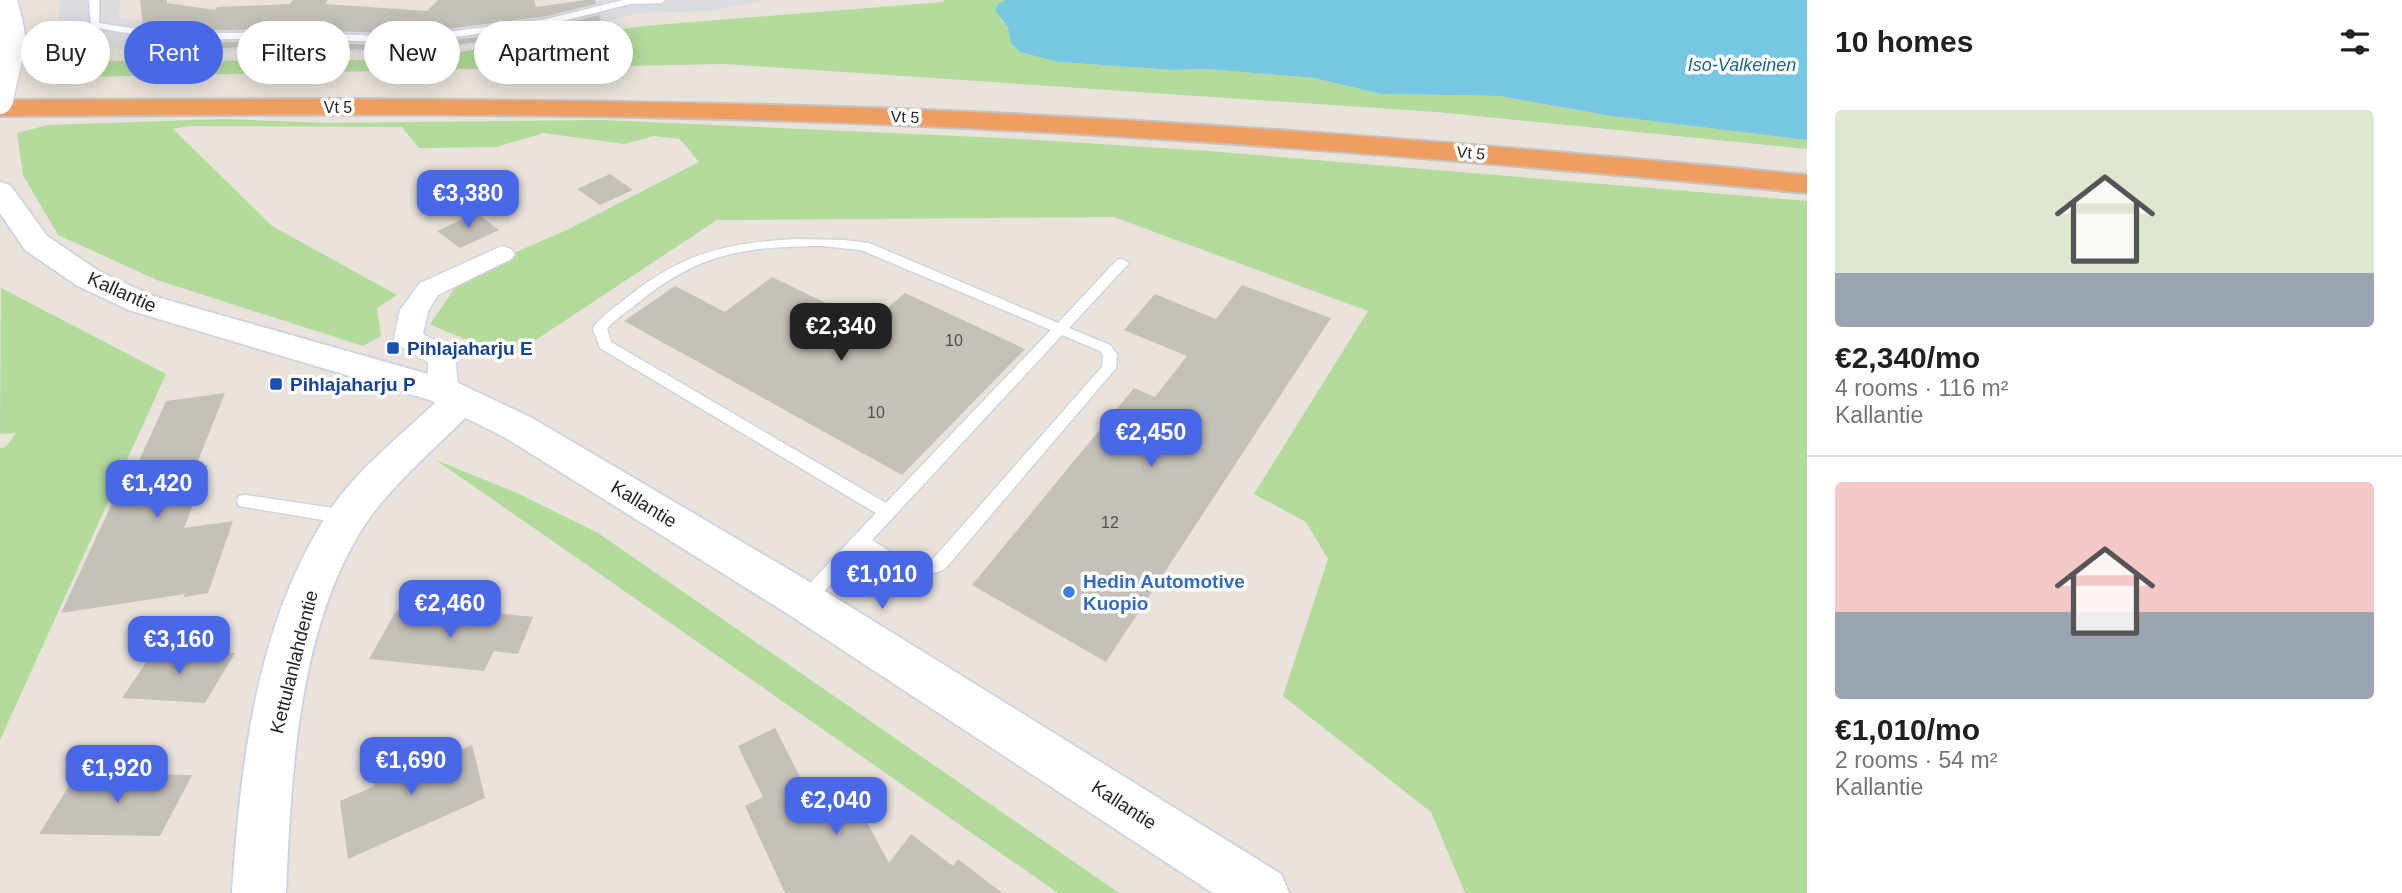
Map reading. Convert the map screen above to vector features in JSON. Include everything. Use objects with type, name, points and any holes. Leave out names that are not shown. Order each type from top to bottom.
[{"type":"highway","name":"Vt 5","points":[[0,90],[271,89],[898,99],[1166,111],[1413,127],[1807,164]]},
{"type":"highway","name":"Vt 5","points":[[0,108],[680,110],[898,117],[1168,130],[1378,145],[1807,184]]},
{"type":"main road","points":[[0,102],[11,56],[13,25],[6,0]]},
{"type":"main road","name":"Kallantie","points":[[0,191],[36,243],[99,284],[141,303],[452,396],[519,428],[804,601],[1262,893]]},
{"type":"main road","name":"Kettulanlahdentie","points":[[259,893],[262,811],[283,692],[310,590],[347,517],[452,396]]},
{"type":"street","points":[[452,396],[442,358],[408,338],[414,310],[429,289],[502,254]]},
{"type":"lane","points":[[94,0],[94,25],[169,37],[284,34],[408,40],[547,22],[630,1],[661,0]]},
{"type":"lane","points":[[860,541],[909,569],[920,572],[939,564],[1110,368],[1110,354],[1105,348],[1061,328],[864,246],[841,242],[790,242],[712,255],[679,267],[600,328],[605,345],[622,356],[888,512]]},
{"type":"lane","points":[[804,601],[1122,264]]},
{"type":"lane","points":[[246,501],[347,517]]},
{"type":"shaded area","points":[[61,0],[120,0],[119,18],[138,21],[124,21],[124,50],[110,48],[110,21],[58,21]]},
{"type":"shaded area","points":[[599,0],[767,0],[709,11],[638,13],[608,21],[474,21],[474,44],[460,46],[460,21],[364,21],[364,53],[350,52],[350,21],[558,11]]},
{"type":"shaded area","points":[[223,27],[237,27],[237,51],[223,51]]},
{"type":"green space","points":[[1006,0],[999,3],[999,17],[1008,28],[1059,62],[1173,70],[1206,69],[1314,78],[1381,94],[1499,96],[1611,116],[1807,140],[1807,149],[1437,112],[724,64],[633,66],[633,28],[943,2]]},
{"type":"green space","points":[[474,50],[474,69],[460,69],[460,52]]},
{"type":"green space","points":[[350,60],[364,60],[364,71],[350,72]]},
{"type":"green space","points":[[110,61],[124,61],[124,76],[110,76]]},
{"type":"green space","points":[[223,61],[237,61],[237,74],[223,74]]},
{"type":"green space","points":[[224,119],[328,123],[601,120],[1021,139],[1208,151],[1807,201],[1807,893],[1465,893],[1431,812],[1283,696],[1328,559],[1306,522],[1254,494],[1368,311],[1114,217],[717,220],[507,359],[430,324],[465,274],[567,230],[699,162],[680,139],[654,136],[624,144],[544,133],[496,147],[419,148],[402,127],[189,126],[173,129],[272,226],[397,295],[377,308],[381,336],[363,346],[157,280],[58,235],[23,175],[17,133],[48,125]]},
{"type":"green space","points":[[1,288],[166,374],[0,740],[0,448],[6,447],[16,433],[0,434]]},
{"type":"green space","points":[[436,460],[517,493],[598,533],[1119,893],[1058,893]]},
{"type":"water","name":"Iso-Valkeinen","points":[[1006,0],[1807,0],[1807,140],[1611,116],[1499,96],[1381,94],[1314,78],[1206,69],[1173,70],[1059,62],[1020,52],[1011,43],[1008,28],[995,10],[999,3]]},
{"type":"building","points":[[140,0],[167,0],[167,3],[215,10],[217,7],[290,4],[293,0],[328,0],[325,4],[427,11],[438,0],[534,0],[536,7],[586,0],[595,0],[596,4],[547,16],[508,21],[474,21],[474,25],[460,27],[460,21],[364,21],[364,32],[350,32],[350,21],[237,21],[237,30],[223,30],[223,21],[142,21]]},
{"type":"building","points":[[599,15],[601,21],[575,21]]},
{"type":"building","points":[[474,37],[474,42],[460,44],[460,39]]},
{"type":"building","points":[[223,42],[237,42],[237,47],[223,48]]},
{"type":"building","points":[[350,44],[364,44],[364,50],[350,49]]},
{"type":"building","points":[[610,174],[633,190],[600,205],[577,189]]},
{"type":"building","points":[[476,213],[499,230],[460,248],[437,231]]},
{"type":"building","points":[[772,277],[869,324],[905,293],[1025,349],[902,475],[624,321],[675,286],[725,312]]},
{"type":"building","points":[[1242,285],[1331,318],[1106,662],[972,585],[1134,388],[1155,397],[1187,356],[1124,330],[1155,294],[1216,319]]},
{"type":"building","points":[[225,393],[196,466],[208,465],[184,528],[233,521],[208,593],[184,597],[185,594],[61,613],[122,482],[130,481],[166,401]]},
{"type":"building","points":[[396,611],[492,620],[495,613],[533,617],[518,654],[494,651],[484,671],[369,659]]},
{"type":"building","points":[[156,648],[235,653],[205,703],[122,698]]},
{"type":"building","points":[[775,728],[809,795],[843,778],[889,863],[911,834],[953,866],[958,859],[1002,893],[785,893],[745,806],[763,797],[738,746]]},
{"type":"building","points":[[444,743],[446,756],[472,745],[485,798],[348,859],[340,801],[375,786],[373,772]]},
{"type":"building","points":[[77,773],[192,775],[160,836],[39,834]]},
{"type":"place","name":"Pihlajaharju E","points":[[393,348]]},
{"type":"place","name":"Pihlajaharju P","points":[[276,384]]},
{"type":"place","name":"Hedin Automotive Kuopio","points":[[1069,592]]}]
